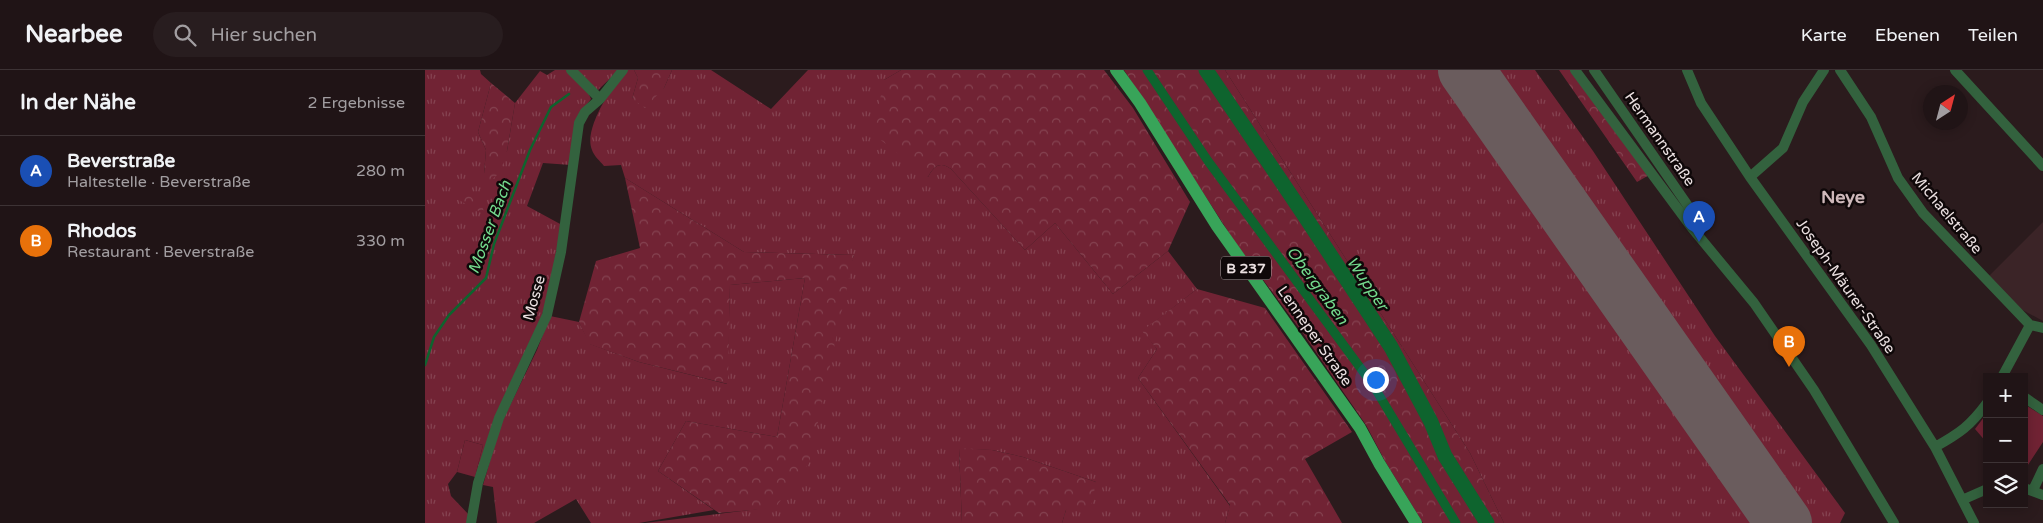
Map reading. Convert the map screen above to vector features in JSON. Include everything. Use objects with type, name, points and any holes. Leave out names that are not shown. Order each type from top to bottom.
[{"type":"main road","name":"Lenneper Straße","points":[[1116,70],[1140,103],[1213,220],[1360,428],[1416,523]]},
{"type":"street","points":[[571,70],[599,99]]},
{"type":"street","name":"Mosse","points":[[471,523],[473,502],[496,425],[547,315],[561,252],[579,123],[585,112],[599,99],[623,70]]},
{"type":"street","points":[[1575,70],[1692,228],[1754,303],[1809,382],[1894,523]]},
{"type":"street","name":"Hermannstraße","points":[[1594,70],[1693,213],[1692,228]]},
{"type":"street","name":"Joseph-Mäurer-Straße","points":[[1687,70],[1701,104],[1750,178],[1871,345],[1935,447],[1974,523]]},
{"type":"street","points":[[1750,178],[1783,148],[1803,102],[1824,70]]},
{"type":"street","name":"Michaelstraße","points":[[1840,70],[1871,117],[1897,178],[1923,213],[2030,325]]},
{"type":"street","points":[[1955,70],[2043,166]]},
{"type":"street","points":[[2004,373],[2030,325],[2043,328]]},
{"type":"street","points":[[2028,400],[2043,410]]},
{"type":"street","points":[[1935,447],[1962,432],[1983,408]]},
{"type":"street","points":[[2034,491],[2043,469]]},
{"type":"street","points":[[1963,500],[1983,491]]},
{"type":"shaded area","points":[[2043,222],[2043,321],[2017,307],[1989,276]]},
{"type":"green space","points":[[425,70],[480,70],[481,74],[491,83],[478,132],[486,150],[484,174],[507,151],[515,103],[540,71],[547,75],[555,70],[568,70],[588,92],[591,99],[582,111],[571,165],[543,163],[527,206],[562,225],[541,319],[478,477],[475,477],[483,445],[465,440],[457,472],[448,484],[451,496],[471,517],[471,523],[425,523]]},
{"type":"green space","points":[[576,70],[619,70],[598,90],[592,87]]},
{"type":"green space","points":[[624,70],[634,70],[638,78],[632,99],[664,88],[672,70],[711,70],[771,109],[808,70],[901,70],[884,80],[928,177],[940,165],[951,169],[1025,250],[1055,223],[1113,294],[1168,251],[1197,289],[1143,331],[1157,349],[1138,378],[1230,506],[1225,523],[1062,523],[1066,510],[1096,482],[1023,457],[992,450],[959,449],[962,523],[645,523],[775,507],[854,255],[744,252],[625,178],[621,165],[604,166],[592,150],[590,141],[592,131],[600,109]]},
{"type":"green space","points":[[634,70],[672,70],[664,88],[645,108],[632,99],[638,78]]},
{"type":"green space","points":[[901,70],[1104,70],[1133,108],[1190,202],[1168,251],[1113,294],[1055,223],[1025,250],[951,169],[940,165],[928,177],[873,134],[884,80]]},
{"type":"green space","points":[[1124,70],[1225,70],[1470,453],[1504,523],[1423,523],[1385,461],[1366,425],[1302,332],[1235,242]]},
{"type":"green space","points":[[1225,70],[1535,70],[1593,151],[1715,336],[1845,513],[1840,523],[1504,523],[1470,453]]},
{"type":"green space","points":[[1559,70],[1575,70],[1651,174],[1637,182]]},
{"type":"green space","points":[[491,83],[515,103],[507,151],[500,173],[486,184],[484,174],[486,150],[478,132]]},
{"type":"green space","points":[[625,178],[744,252],[854,255],[809,463],[775,508],[719,513],[658,471],[686,421],[777,437],[805,278],[730,285],[728,384],[639,362],[589,344],[579,322],[596,261],[640,248]]},
{"type":"green space","points":[[467,193],[482,202],[484,214],[457,199]]},
{"type":"green space","points":[[805,278],[777,437],[686,421],[658,471],[714,510],[639,523],[591,523],[576,499],[534,523],[497,523],[493,487],[483,485],[500,426],[537,350],[550,316],[579,322],[590,344],[639,362],[727,384],[730,285]]},
{"type":"green space","points":[[1197,289],[1265,308],[1352,432],[1305,459],[1342,523],[1225,523],[1230,505],[1138,378],[1157,349],[1142,331]]},
{"type":"green space","points":[[2028,407],[2043,416],[2043,442],[2028,465]]},
{"type":"green space","points":[[1983,418],[1983,438],[1975,429]]},
{"type":"green space","points":[[465,440],[483,445],[475,477],[457,472]]},
{"type":"green space","points":[[959,448],[992,450],[1023,457],[1096,482],[1091,507],[1066,510],[1062,523],[962,523]]},
{"type":"waterway","name":"Obergraben","points":[[1147,70],[1208,161],[1373,385],[1456,523]]},
{"type":"waterway","name":"Wupper","points":[[1206,70],[1391,347],[1431,422],[1445,456],[1487,523]]},
{"type":"waterway","name":"Mosser Bach","points":[[425,365],[434,337],[449,315],[486,278],[494,244],[530,150],[551,107],[569,94]]},
{"type":"runway","points":[[1466,70],[1784,523]]},
{"type":"place","name":"Beverstraße","points":[[1699,242]]},
{"type":"place","name":"Rhodos","points":[[1789,367]]},
{"type":"district","name":"Neye","points":[[1843,197]]}]
